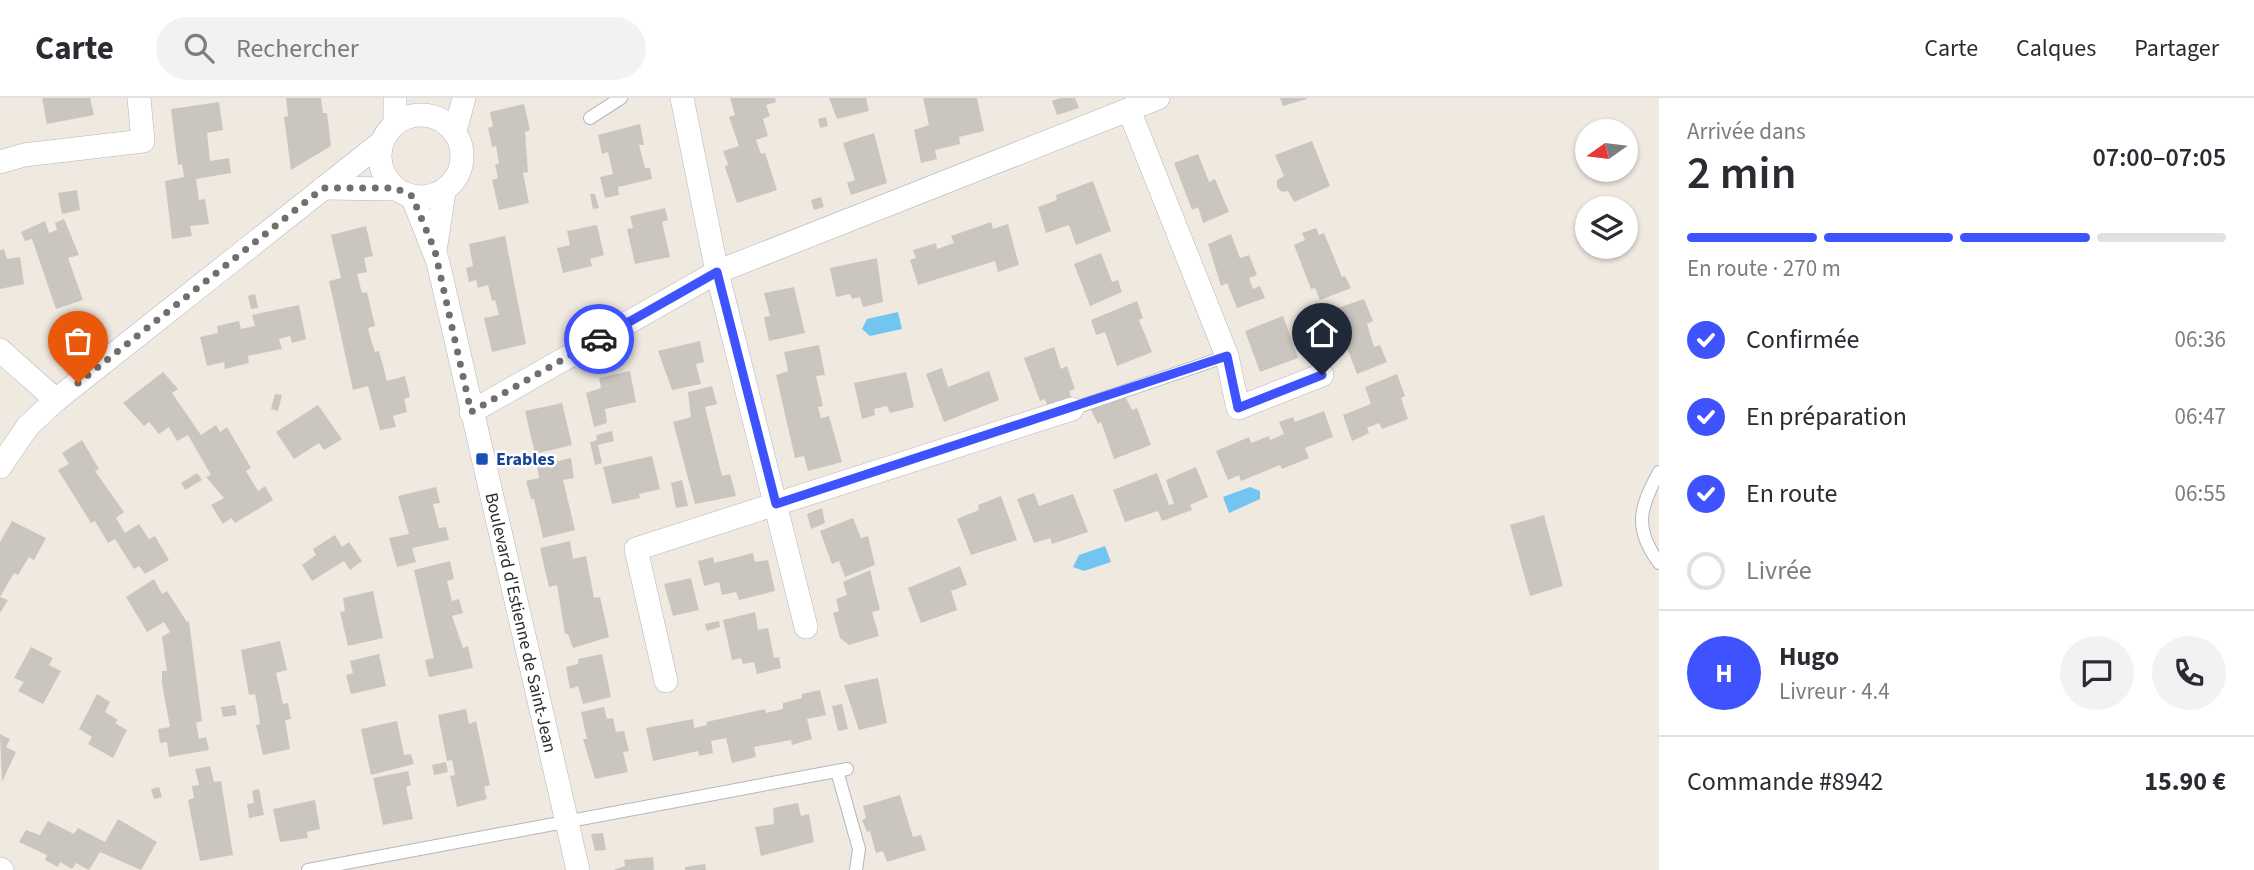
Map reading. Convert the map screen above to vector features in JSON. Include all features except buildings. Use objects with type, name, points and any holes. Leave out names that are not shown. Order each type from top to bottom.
[{"type":"street","points":[[0,162],[24,155],[143,141],[139,98]]},
{"type":"street","points":[[395,98],[395,123]]},
{"type":"street","points":[[0,467],[28,426],[57,400],[382,142],[395,123],[406,116],[455,98]]},
{"type":"street","points":[[454,131],[464,98]]},
{"type":"street","points":[[682,98],[717,272],[806,627]]},
{"type":"street","points":[[471,412],[717,272],[1158,98]]},
{"type":"street","points":[[323,188],[404,192],[428,198],[444,192],[460,170],[463,157],[454,131],[445,121],[422,110]]},
{"type":"street","points":[[1129,110],[1227,356],[1238,408],[1322,375]]},
{"type":"street","points":[[382,142],[381,167],[404,192]]},
{"type":"street","name":"Boulevard d'Estienne de Saint-Jean","points":[[404,192],[435,251],[578,870]]},
{"type":"street","name":"Boulevard d'Estienne de Saint-Jean","points":[[435,251],[444,192]]},
{"type":"street","points":[[0,350],[57,400]]},
{"type":"street","points":[[666,681],[636,549],[1072,409]]},
{"type":"lane","points":[[590,118],[621,98]]},
{"type":"lane","points":[[1072,409],[1227,356]]},
{"type":"lane","points":[[1659,472],[1643,502],[1643,527],[1648,548],[1659,563]]},
{"type":"lane","points":[[308,870],[842,770],[859,849],[856,870]]},
{"type":"water","points":[[898,312],[902,329],[870,336],[862,329],[867,319]]},
{"type":"water","points":[[1250,487],[1260,491],[1260,499],[1229,513],[1223,497]]},
{"type":"water","points":[[1105,546],[1111,562],[1084,571],[1073,567],[1079,555]]},
{"type":"way so far","points":[[78,383],[323,188],[395,188],[412,196],[435,251],[471,412],[599,339]]},
{"type":"place","name":"Erables","points":[[482,459]]},
{"type":"route","points":[[599,339],[717,272],[776,504],[1227,356],[1238,408],[1322,375]]}]
